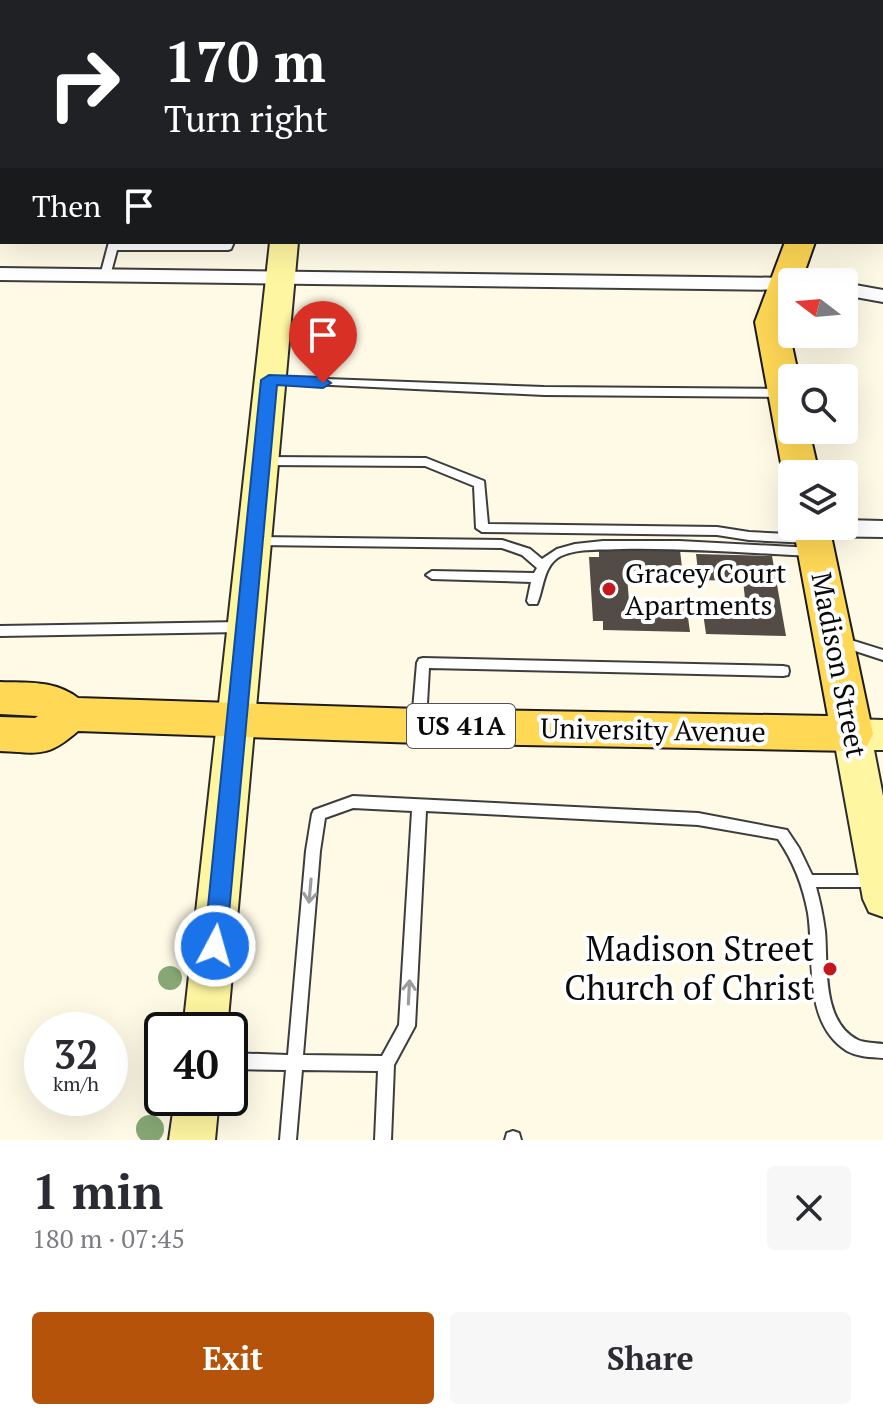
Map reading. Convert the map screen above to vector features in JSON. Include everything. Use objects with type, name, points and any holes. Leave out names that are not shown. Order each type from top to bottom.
[{"type":"main road","points":[[793,268],[799,244]]},
{"type":"main road","points":[[778,306],[771,322],[779,364]]},
{"type":"main road","name":"Madison Street","points":[[814,540],[834,640],[868,734]]},
{"type":"main road","name":"University Avenue","points":[[0,698],[51,700],[69,714],[419,726],[868,734]]},
{"type":"main road","points":[[0,734],[43,736],[69,714]]},
{"type":"street","points":[[207,1012],[284,244]]},
{"type":"street","points":[[0,274],[778,284]]},
{"type":"street","points":[[858,292],[883,296]]},
{"type":"street","points":[[858,532],[883,529]]},
{"type":"street","name":"Madison Street","points":[[868,734],[881,890]]},
{"type":"street","points":[[192,1140],[195,1116]]},
{"type":"lane","points":[[105,276],[113,244],[228,247],[229,244]]},
{"type":"lane","points":[[269,380],[544,391],[778,393]]},
{"type":"lane","points":[[262,461],[426,462],[480,484],[482,528],[717,531],[778,536]]},
{"type":"lane","points":[[533,601],[541,572],[555,554],[591,546],[778,538]]},
{"type":"lane","points":[[254,541],[502,544],[526,552],[541,572]]},
{"type":"lane","points":[[432,575],[541,572]]},
{"type":"lane","points":[[0,631],[245,627]]},
{"type":"lane","points":[[834,640],[883,655]]},
{"type":"lane","points":[[419,726],[423,663],[783,671]]},
{"type":"lane","points":[[288,1140],[313,851],[319,814],[353,802],[419,808],[698,819],[782,834],[802,862],[816,916],[817,962],[830,1026],[853,1046],[883,1051]]},
{"type":"lane","points":[[383,1140],[386,1064],[407,1026],[419,808]]},
{"type":"lane","points":[[807,881],[881,890]]},
{"type":"lane","points":[[248,1062],[386,1064]]},
{"type":"building","name":"Gracey Court Apartments","points":[[599,549],[680,550],[683,577],[627,576],[629,601],[686,603],[690,632],[603,630],[603,621],[593,621],[589,557],[599,557]]},
{"type":"building","points":[[696,554],[772,556],[786,636],[706,634],[702,606],[746,607],[743,581],[699,580]]},
{"type":"place","name":"Gracey Court Apartments","points":[[609,589]]},
{"type":"place","name":"Madison Street Church of Christ","points":[[830,969]]},
{"type":"route","points":[[215,946],[269,380],[323,383]]}]
